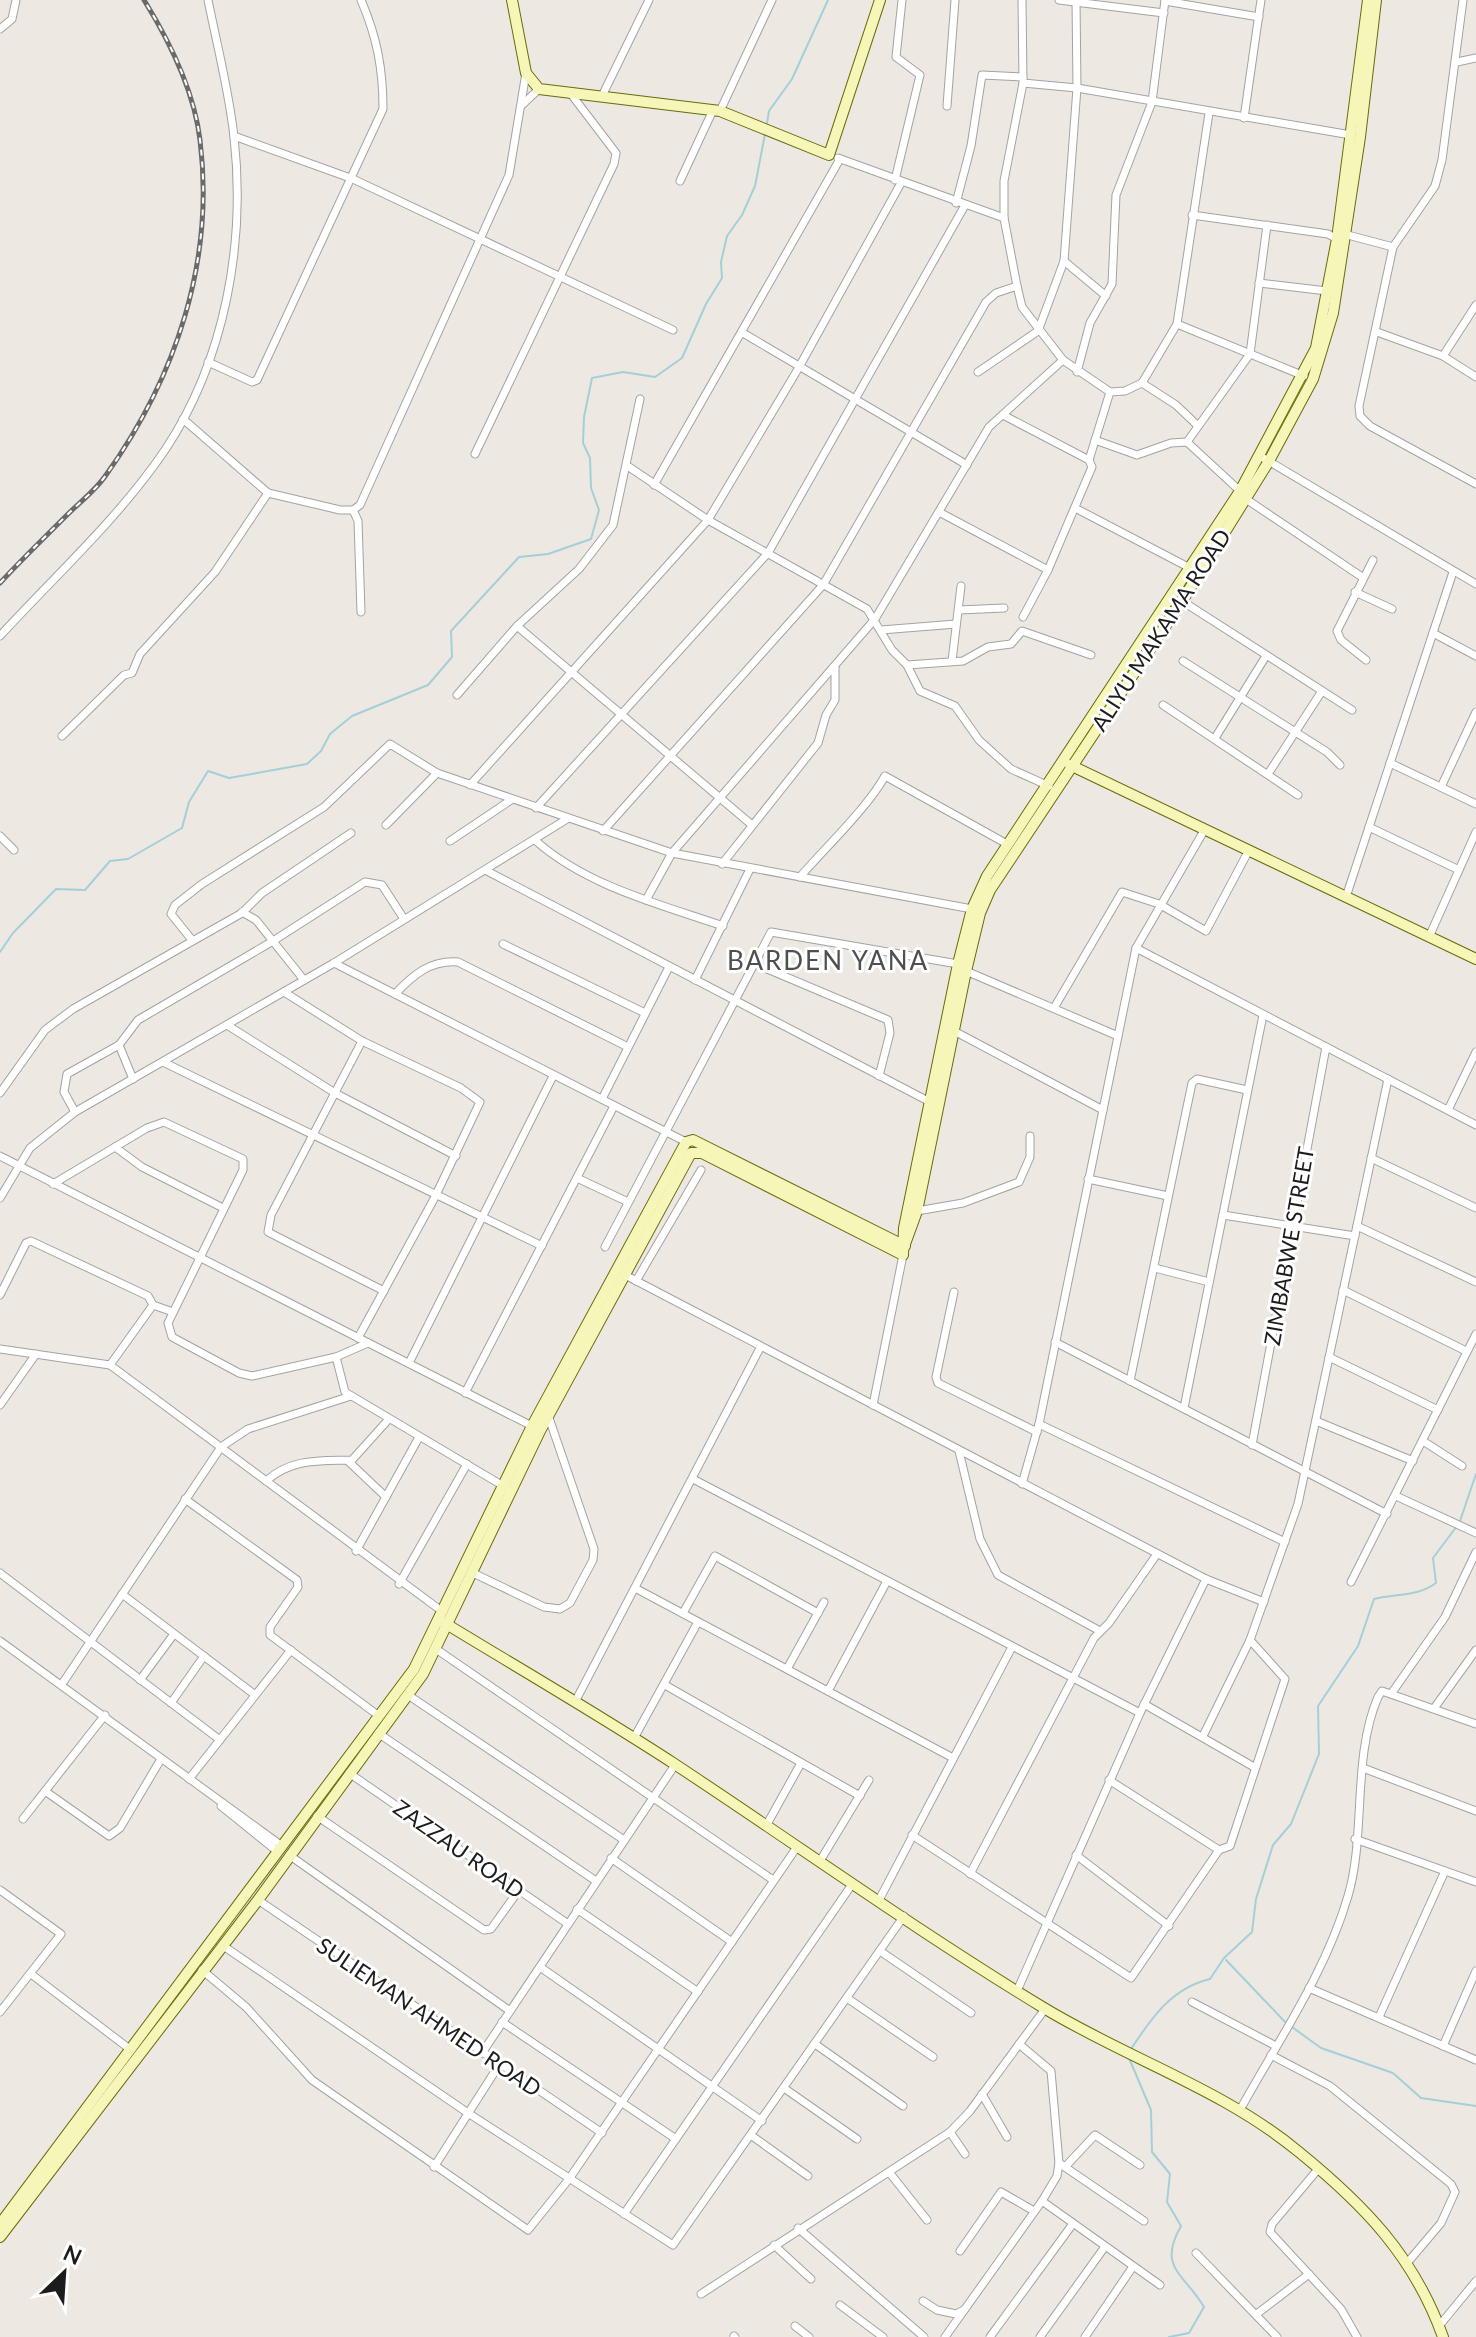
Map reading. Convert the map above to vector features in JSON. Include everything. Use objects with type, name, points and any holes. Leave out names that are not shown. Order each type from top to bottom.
[{"type":"street","points":[[0,29],[12,19],[16,0]]},
{"type":"street","points":[[0,636],[134,491],[183,419],[208,362],[223,316],[234,259],[234,136],[208,0]]},
{"type":"street","points":[[208,362],[252,382],[257,380],[383,109],[383,69],[375,33],[361,0]]},
{"type":"street","points":[[183,419],[268,493],[340,510],[353,510],[364,497],[509,175],[526,73],[512,0]]},
{"type":"street","points":[[602,96],[649,0]]},
{"type":"street","points":[[680,181],[772,0]]},
{"type":"street","points":[[654,485],[743,333],[834,157],[880,0]]},
{"type":"street","points":[[470,785],[708,520],[798,369],[898,181],[920,75],[896,57],[902,0]]},
{"type":"street","points":[[947,106],[955,0]]},
{"type":"street","points":[[1022,0],[1023,80],[1004,181],[1004,218],[1017,286],[1022,307],[1063,360],[1110,392],[1125,391],[1142,383],[1177,324],[1209,113]]},
{"type":"street","points":[[1059,0],[1164,13]]},
{"type":"street","points":[[1077,372],[1090,323],[1114,275],[1116,195],[1152,102],[1165,0],[1259,17]]},
{"type":"street","points":[[1244,118],[1261,0]]},
{"type":"street","name":"ALIYU MAKAMA ROAD","points":[[904,1251],[917,1211],[954,1031],[972,909],[1007,844],[1069,764],[1182,601],[1313,379],[1324,349],[1367,44],[1368,0]]},
{"type":"street","name":"ALIYU MAKAMA ROAD","points":[[1264,458],[1316,348],[1340,236],[1351,135],[1376,0]]},
{"type":"street","points":[[1463,0],[1442,160],[1435,186],[1393,247],[1359,406],[1360,416],[1370,426],[1476,484]]},
{"type":"street","points":[[978,372],[1038,331],[1064,261],[1077,88],[1076,1]]},
{"type":"street","points":[[1457,62],[1476,58]]},
{"type":"street","points":[[526,73],[539,89],[716,110],[960,205],[1004,218]]},
{"type":"street","points":[[536,808],[768,553],[855,401],[960,205],[982,75],[1077,88],[1351,135]]},
{"type":"street","points":[[522,105],[539,89]]},
{"type":"street","points":[[475,454],[616,153],[571,94]]},
{"type":"street","points":[[587,95],[587,114]]},
{"type":"street","points":[[234,136],[353,179],[673,330]]},
{"type":"street","points":[[1192,215],[1328,234],[1393,247]]},
{"type":"street","points":[[1187,442],[1250,354],[1267,225]]},
{"type":"street","points":[[1064,261],[1106,296]]},
{"type":"street","points":[[1259,283],[1327,291]]},
{"type":"street","points":[[603,831],[823,585],[986,302],[996,293],[1017,286]]},
{"type":"street","points":[[1443,356],[1476,305]]},
{"type":"street","points":[[1177,324],[1304,376]]},
{"type":"street","points":[[1377,332],[1443,356],[1476,377]]},
{"type":"street","points":[[743,333],[798,369],[967,465]]},
{"type":"street","points":[[646,900],[672,853],[875,619],[989,427],[1063,360]]},
{"type":"street","points":[[1142,383],[1176,405],[1197,425]]},
{"type":"street","points":[[1023,617],[1048,570],[1090,475],[1089,460],[1110,392]]},
{"type":"street","points":[[457,695],[517,626],[598,547],[613,525],[629,467],[640,399]]},
{"type":"street","points":[[1003,415],[1089,460]]},
{"type":"street","points":[[1095,440],[1137,455],[1171,443],[1187,442],[1243,495],[1362,577]]},
{"type":"street","points":[[1264,458],[1476,584]]},
{"type":"street","points":[[629,467],[708,520],[867,609],[892,650],[907,665],[920,691],[955,706],[979,740],[1011,769],[1049,786]]},
{"type":"street","points":[[62,736],[124,675],[132,673],[140,654],[215,572],[268,493]]},
{"type":"street","name":"ALIYU MAKAMA ROAD","points":[[904,1251],[904,1228],[930,1102],[962,968],[990,890],[1191,569],[1243,495]]},
{"type":"street","points":[[1075,508],[1191,569]]},
{"type":"street","points":[[353,510],[358,521],[361,612]]},
{"type":"street","points":[[939,512],[1048,570]]},
{"type":"street","points":[[1366,660],[1337,635],[1362,577],[1373,560]]},
{"type":"street","points":[[1346,897],[1453,572]]},
{"type":"street","points":[[952,661],[961,586]]},
{"type":"street","points":[[1355,592],[1392,609]]},
{"type":"street","points":[[1182,601],[1352,710]]},
{"type":"street","points":[[959,610],[1004,608]]},
{"type":"street","points":[[881,630],[956,624]]},
{"type":"street","points":[[517,626],[619,716],[752,825]]},
{"type":"street","points":[[907,665],[963,661],[988,647],[1011,644],[1022,631],[1091,655]]},
{"type":"street","points":[[1433,633],[1476,656]]},
{"type":"street","points":[[1215,738],[1266,656]]},
{"type":"street","points":[[1183,661],[1295,732],[1340,765]]},
{"type":"street","points":[[722,864],[818,743],[826,715],[835,700],[835,668]]},
{"type":"street","points":[[1268,774],[1322,691]]},
{"type":"street","points":[[1163,705],[1298,795]]},
{"type":"street","points":[[1441,787],[1475,716]]},
{"type":"street","points":[[192,940],[171,914],[175,905],[202,884],[324,807],[386,746],[395,746],[437,773],[672,853],[972,909]]},
{"type":"street","points":[[1390,763],[1476,804]]},
{"type":"street","points":[[1069,764],[1476,959]]},
{"type":"street","points":[[386,825],[437,773]]},
{"type":"street","points":[[800,877],[861,805],[874,795],[885,776],[1007,844]]},
{"type":"street","points":[[450,841],[511,800]]},
{"type":"street","points":[[0,1198],[18,1167],[44,1135],[75,1112],[334,963],[536,841],[567,819]]},
{"type":"street","points":[[1369,827],[1459,870]]},
{"type":"street","points":[[1022,1484],[1038,1428],[1136,948],[1205,829]]},
{"type":"street","points":[[1429,937],[1476,832]]},
{"type":"street","points":[[0,1093],[45,1030],[73,1009],[242,912],[262,893],[351,833]]},
{"type":"street","points":[[0,836],[14,850]]},
{"type":"street","points":[[536,841],[571,868],[646,900],[723,926]]},
{"type":"street","points":[[1054,1008],[1122,892],[1159,904],[1206,931],[1249,850]]},
{"type":"street","points":[[695,980],[750,869]]},
{"type":"street","points":[[487,871],[930,1102]]},
{"type":"street","points":[[75,1112],[64,1092],[67,1074],[119,1045],[138,1020],[273,941],[365,882],[382,885],[404,919]]},
{"type":"street","points":[[242,912],[256,920],[304,980]]},
{"type":"street","points":[[605,1247],[766,937],[777,931],[962,968],[1118,1036]]},
{"type":"street","points":[[503,944],[645,1013]]},
{"type":"street","points":[[1136,948],[1476,1125]]},
{"type":"street","points":[[395,994],[414,975],[432,965],[458,962],[628,1047]]},
{"type":"street","points":[[334,963],[686,1142],[693,1140],[904,1251],[873,1405]]},
{"type":"street","points":[[753,963],[888,1020],[890,1033],[879,1076]]},
{"type":"street","points":[[602,1099],[669,967]]},
{"type":"street","points":[[284,992],[362,1041],[461,1088],[480,1102],[435,1197],[358,1338]]},
{"type":"street","points":[[1184,1408],[1263,1015]]},
{"type":"street","points":[[227,1025],[335,1093],[456,1156]]},
{"type":"street","points":[[954,1031],[1103,1110]]},
{"type":"street","points":[[362,1041],[271,1215],[268,1232],[384,1291]]},
{"type":"street","points":[[119,1045],[133,1079]]},
{"type":"street","name":"ZIMBABWE STREET","points":[[1252,1445],[1326,1047]]},
{"type":"street","points":[[1448,1110],[1476,1052]]},
{"type":"street","points":[[163,1062],[435,1197],[542,1246]]},
{"type":"street","points":[[409,1363],[553,1076]]},
{"type":"street","points":[[1130,1381],[1193,1079],[1247,1090]]},
{"type":"street","points":[[1203,1736],[1250,1640],[1306,1472],[1388,1079]]},
{"type":"street","points":[[465,1393],[614,1106]]},
{"type":"street","points":[[53,1184],[164,1122],[243,1159],[243,1170],[173,1312],[168,1331],[172,1337],[239,1373],[266,1374],[336,1357],[368,1343]]},
{"type":"street","points":[[917,1211],[963,1203],[1019,1182],[1030,1157],[1030,1136]]},
{"type":"street","points":[[0,2224],[131,2050],[234,1921],[414,1669],[473,1573],[686,1142]]},
{"type":"street","points":[[115,1147],[142,1167],[223,1208]]},
{"type":"street","points":[[632,1278],[691,1153],[702,1153],[757,1176]]},
{"type":"street","points":[[0,1156],[532,1426]]},
{"type":"street","points":[[1371,1158],[1476,1208]]},
{"type":"street","points":[[0,2237],[222,1945],[234,1921],[258,1900],[283,1851],[317,1816],[408,1695],[436,1649],[445,1619],[532,1426],[596,1321],[632,1278],[701,1170]]},
{"type":"street","points":[[577,1178],[628,1202]]},
{"type":"street","points":[[1088,1179],[1168,1196]]},
{"type":"street","points":[[1223,1215],[1355,1236]]},
{"type":"street","points":[[1357,1226],[1476,1282]]},
{"type":"street","points":[[0,1295],[26,1243],[31,1241],[148,1296],[153,1305],[173,1312]]},
{"type":"street","points":[[1155,1268],[1209,1282]]},
{"type":"street","points":[[632,1278],[1157,1554],[1206,1579],[1264,1602]]},
{"type":"street","points":[[1343,1290],[1466,1351]]},
{"type":"street","points":[[954,1292],[936,1377],[938,1383],[1285,1542]]},
{"type":"street","points":[[110,1365],[153,1305]]},
{"type":"street","points":[[1351,1582],[1476,1334]]},
{"type":"street","points":[[1055,1342],[1387,1514]]},
{"type":"street","points":[[575,1702],[760,1348]]},
{"type":"street","points":[[0,1349],[110,1365],[445,1619],[634,1738],[1045,2009],[1131,2055],[1197,2084],[1240,2110],[1319,2168],[1382,2229],[1408,2262],[1441,2332]]},
{"type":"street","points":[[0,1405],[36,1354]]},
{"type":"street","points":[[336,1357],[340,1382],[351,1396],[418,1439],[505,1487]]},
{"type":"street","points":[[1329,1357],[1438,1410]]},
{"type":"street","points":[[62,1684],[221,1447],[248,1429],[351,1396]]},
{"type":"street","points":[[473,1573],[544,1607],[560,1609],[570,1603],[593,1560],[594,1549],[549,1418]]},
{"type":"street","points":[[266,1481],[281,1468],[294,1463],[348,1461],[356,1457],[388,1420]]},
{"type":"street","points":[[1316,1421],[1413,1461]]},
{"type":"street","points":[[356,1551],[418,1439]]},
{"type":"street","points":[[1423,1441],[1462,1466]]},
{"type":"street","points":[[959,1451],[980,1539],[998,1575],[1100,1631]]},
{"type":"street","points":[[348,1461],[386,1497]]},
{"type":"street","points":[[399,1584],[467,1464]]},
{"type":"street","points":[[693,1479],[1140,1713]]},
{"type":"street","points":[[1396,1496],[1472,1531]]},
{"type":"street","points":[[185,1499],[297,1580],[298,1587],[268,1631],[379,1716]]},
{"type":"street","points":[[1391,1694],[1445,1617],[1476,1552]]},
{"type":"street","points":[[970,1874],[1071,1678],[1100,1631],[1157,1554]]},
{"type":"street","points":[[683,1613],[715,1556],[818,1613]]},
{"type":"street","points":[[0,1573],[220,1740]]},
{"type":"street","points":[[1017,1991],[1109,1780],[1206,1579]]},
{"type":"street","points":[[828,1691],[887,1581]]},
{"type":"street","points":[[635,1588],[953,1758]]},
{"type":"street","points":[[122,1594],[255,1695]]},
{"type":"street","points":[[787,1669],[824,1602]]},
{"type":"street","points":[[634,1738],[698,1622]]},
{"type":"street","points":[[140,1680],[174,1634]]},
{"type":"street","points":[[912,1835],[1131,1978],[1219,1850],[1234,1840],[1254,1767],[1285,1679],[1250,1640]]},
{"type":"street","points":[[0,1641],[105,1715],[283,1851],[510,2011]]},
{"type":"street","points":[[879,1900],[1012,1647]]},
{"type":"street","points":[[436,1649],[773,1880]]},
{"type":"street","points":[[189,1779],[291,1650]]},
{"type":"street","points":[[1435,1707],[1476,1650]]},
{"type":"street","points":[[171,1703],[204,1656]]},
{"type":"street","points":[[665,1685],[860,1796]]},
{"type":"street","points":[[1240,2110],[1309,1988],[1348,1897],[1363,1768],[1375,1703],[1382,1691],[1435,1707],[1476,1724]]},
{"type":"street","points":[[408,1695],[624,1840]]},
{"type":"street","points":[[1144,1704],[1254,1767]]},
{"type":"street","points":[[23,1819],[105,1715]]},
{"type":"street","points":[[378,1733],[596,1881]]},
{"type":"street","points":[[45,1791],[109,1836],[120,1828],[161,1759]]},
{"type":"street","points":[[766,1826],[801,1763]]},
{"type":"street","points":[[482,2053],[675,1765]]},
{"type":"street","points":[[1363,1768],[1476,1811]]},
{"type":"street","name":"ZAZZAU ROAD","points":[[349,1773],[568,1924]]},
{"type":"street","points":[[820,1861],[869,1780]]},
{"type":"street","points":[[1109,1780],[1219,1850]]},
{"type":"street","points":[[317,1816],[484,1930],[491,1929],[519,1890]]},
{"type":"street","points":[[1355,1839],[1476,1882]]},
{"type":"street","points":[[202,1970],[246,2007],[301,2072],[528,2230],[602,2133],[797,1847]]},
{"type":"street","points":[[1076,1855],[1169,1926]]},
{"type":"street","points":[[611,1858],[732,1942]]},
{"type":"street","points":[[1379,2017],[1445,1871]]},
{"type":"street","points":[[624,2214],[853,1883]]},
{"type":"street","points":[[0,1890],[61,1934],[0,2012]]},
{"type":"street","name":"SULIEMAN AHMED ROAD","points":[[258,1900],[602,2133]]},
{"type":"street","points":[[577,1909],[698,1992]]},
{"type":"street","points":[[222,1945],[468,2113],[673,2245],[904,1916]]},
{"type":"street","points":[[880,1951],[971,2013]]},
{"type":"street","points":[[540,1967],[659,2046],[762,2121]]},
{"type":"street","points":[[31,1974],[131,2050]]},
{"type":"street","points":[[1443,2046],[1475,1976]]},
{"type":"street","points":[[1309,1988],[1476,2060]]},
{"type":"street","points":[[847,1998],[933,2057]]},
{"type":"street","points":[[1192,2002],[1276,2046]]},
{"type":"street","points":[[701,2294],[798,2228],[950,2132],[1045,2009]]},
{"type":"street","points":[[502,2022],[676,2139]]},
{"type":"street","points":[[815,2044],[903,2106]]},
{"type":"street","points":[[1019,2044],[1051,2071],[1062,2165],[1144,2221]]},
{"type":"street","points":[[1271,2055],[1330,2086],[1451,2184],[1455,2192],[1441,2223],[1408,2262]]},
{"type":"street","points":[[434,2167],[499,2065]]},
{"type":"street","points":[[784,2088],[857,2139]]},
{"type":"street","points":[[982,2094],[1007,2137]]},
{"type":"street","points":[[950,2132],[965,2154]]},
{"type":"street","points":[[945,2337],[1042,2201],[1062,2165],[1095,2135],[1140,2165]]},
{"type":"street","points":[[752,2136],[808,2176]]},
{"type":"street","points":[[1319,2168],[1270,2229],[1271,2235],[1341,2309],[1357,2337]]},
{"type":"street","points":[[889,2172],[927,2220]]},
{"type":"street","points":[[960,2251],[1001,2192],[1034,2211]]},
{"type":"street","points":[[1042,2201],[1160,2285]]},
{"type":"street","points":[[990,2337],[1072,2225]]},
{"type":"street","points":[[798,2228],[924,2337]]},
{"type":"street","points":[[774,2245],[811,2279]]},
{"type":"street","points":[[1040,2337],[1104,2248]]},
{"type":"street","points":[[1196,2253],[1258,2313],[1277,2337]]},
{"type":"street","points":[[1085,2337],[1132,2268]]},
{"type":"street","points":[[1258,2313],[1309,2274]]},
{"type":"street","points":[[1441,2332],[1476,2281]]},
{"type":"street","points":[[923,2301],[937,2310],[956,2314],[966,2309]]},
{"type":"street","points":[[840,2305],[883,2337]]},
{"type":"street","points":[[795,2326],[809,2337]]},
{"type":"waterway","points":[[767,123],[769,111],[792,79],[828,0]]},
{"type":"waterway","points":[[0,952],[13,933],[56,889],[85,890],[110,861],[128,859],[182,828],[189,802],[208,771],[229,778],[307,764],[321,751],[330,734],[352,716],[428,685],[452,657],[451,631],[519,557],[548,554],[591,539],[599,510],[591,488],[590,458],[583,443],[584,417],[592,378],[623,372],[655,377],[682,358],[706,304],[722,278],[721,262],[727,236],[742,215],[755,186],[765,134]]},
{"type":"waterway","points":[[1460,1521],[1476,1474]]},
{"type":"waterway","points":[[1131,2049],[1164,2005],[1185,1989],[1210,1979],[1224,1958],[1252,1932],[1256,1899],[1273,1845],[1291,1824],[1319,1754],[1318,1706],[1358,1646],[1374,1599],[1414,1593],[1436,1583],[1433,1558],[1457,1526]]},
{"type":"waterway","points":[[1226,1960],[1287,2024]]},
{"type":"waterway","points":[[1292,2027],[1321,2048],[1393,2073],[1421,2098],[1476,2106]]},
{"type":"waterway","points":[[1129,2058],[1151,2110],[1152,2152],[1170,2174],[1167,2202],[1181,2226],[1174,2240],[1172,2261],[1204,2307],[1189,2333],[1169,2337]]},
{"type":"railway","points":[[0,583],[106,475],[152,398],[185,316],[201,230],[203,185],[200,140],[180,67],[144,0]]},
{"type":"district","name":"BARDEN YANA","points":[[828,961]]}]
